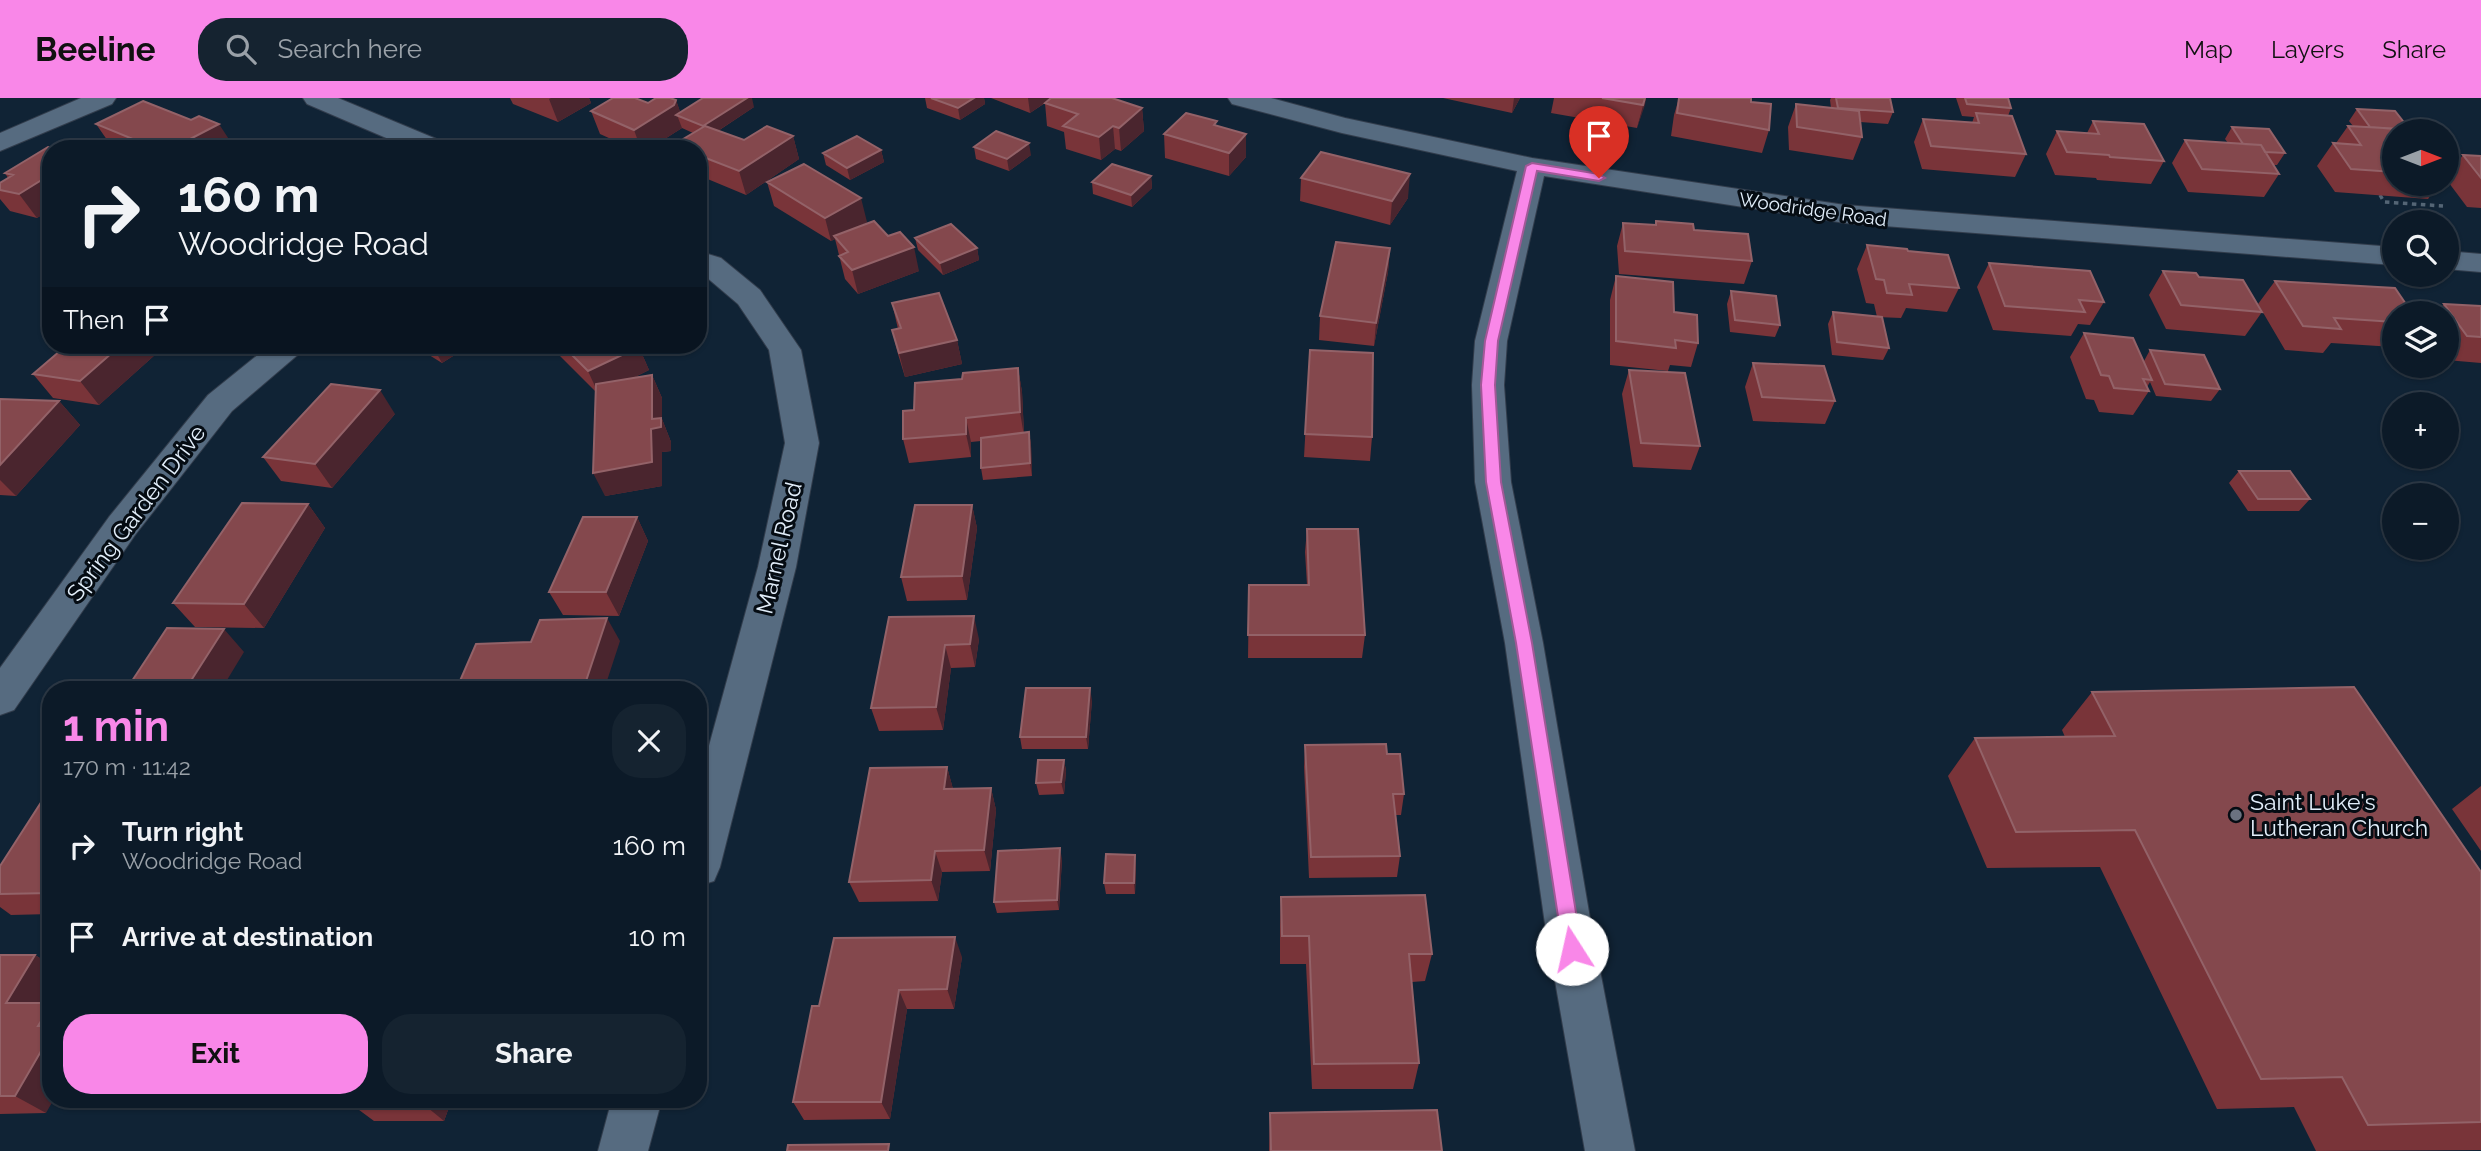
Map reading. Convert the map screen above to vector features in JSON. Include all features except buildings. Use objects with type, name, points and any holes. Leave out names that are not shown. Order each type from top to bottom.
[{"type":"street","points":[[0,143],[103,98]]},
{"type":"street","points":[[316,98],[415,140]]},
{"type":"street","name":"Woodridge Road","points":[[1241,98],[1342,125],[1532,166],[1643,186],[1900,220],[2382,255]]},
{"type":"street","points":[[1532,166],[1491,341],[1488,385],[1493,482],[1524,643],[1567,924],[1611,1151]]},
{"type":"street","points":[[2459,261],[2481,263]]},
{"type":"street","name":"Marnel Road","points":[[707,263],[748,297],[785,350],[802,443],[777,567],[707,833]]},
{"type":"street","name":"Spring Garden Drive","points":[[0,699],[122,526],[220,403],[279,354]]},
{"type":"street","points":[[623,1151],[635,1108]]},
{"type":"path","points":[[2379,195],[2384,202],[2443,206]]},
{"type":"place","name":"Saint Luke's Lutheran Church","points":[[2236,815]]},
{"type":"route","points":[[1572,949],[1524,643],[1493,482],[1488,385],[1491,341],[1532,166],[1599,178]]}]
